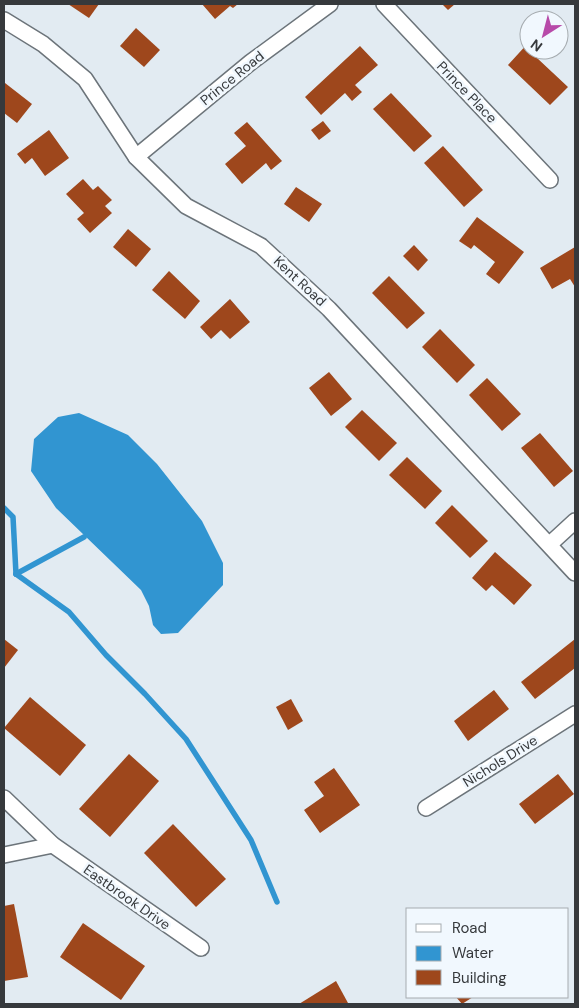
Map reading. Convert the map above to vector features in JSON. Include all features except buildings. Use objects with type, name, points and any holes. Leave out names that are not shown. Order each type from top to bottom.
[{"type":"street","name":"Prince Road","points":[[136,157],[251,62],[330,4]]},
{"type":"street","name":"Prince Place","points":[[384,4],[550,180]]},
{"type":"street","name":"Kent Road","points":[[4,20],[42,44],[85,79],[136,157],[186,206],[261,246],[322,302],[575,572]]},
{"type":"street","points":[[550,544],[575,520]]},
{"type":"street","name":"Nichols Drive","points":[[426,808],[575,714]]},
{"type":"street","name":"Eastbrook Drive","points":[[4,798],[53,845],[201,948]]},
{"type":"street","points":[[4,855],[53,845]]},
{"type":"water","points":[[79,413],[128,435],[157,464],[202,521],[223,563],[223,585],[178,633],[161,634],[153,625],[149,606],[141,590],[56,508],[31,471],[34,439],[58,417]]},
{"type":"waterway","points":[[4,508],[13,517],[16,574]]},
{"type":"waterway","points":[[16,574],[84,537]]},
{"type":"waterway","points":[[16,574],[69,612],[106,655],[186,739],[251,840],[277,902]]}]
